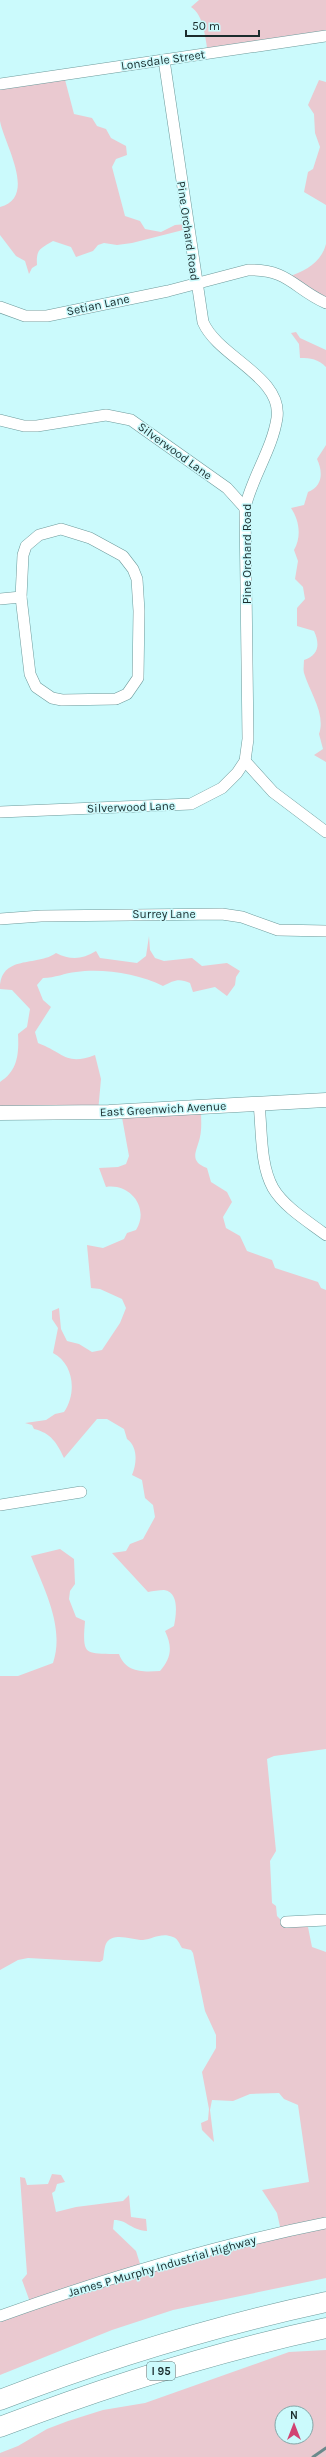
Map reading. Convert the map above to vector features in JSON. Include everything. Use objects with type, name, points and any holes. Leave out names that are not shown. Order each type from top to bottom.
[{"type":"highway","name":"I 95","points":[[0,2400],[99,2364],[158,2346],[326,2302]]},
{"type":"highway","name":"I 95","points":[[0,2427],[90,2393],[140,2377],[243,2348],[326,2328]]},
{"type":"street","name":"Lonsdale Street","points":[[0,84],[326,36]]},
{"type":"street","name":"Pine Orchard Road","points":[[164,60],[196,282],[207,331],[272,392],[278,410],[272,435],[249,491],[245,508],[248,707],[245,761]]},
{"type":"street","name":"Setian Lane","points":[[0,307],[26,316],[47,316],[168,291],[196,282],[248,270],[273,272],[326,303]]},
{"type":"street","name":"Silverwood Lane","points":[[0,420],[24,426],[37,426],[106,415],[131,420],[227,488],[245,508]]},
{"type":"street","points":[[61,529],[74,531],[123,556],[133,569],[138,590],[139,668],[138,678],[133,688],[127,694],[116,699],[62,700],[43,694],[36,687],[30,674],[21,597],[23,555],[26,546],[38,535],[61,529]]},
{"type":"street","points":[[0,599],[21,597]]},
{"type":"street","name":"Silverwood Lane","points":[[0,812],[191,804],[205,799],[222,788],[245,761]]},
{"type":"street","points":[[245,761],[273,792],[326,832]]},
{"type":"street","name":"Surrey Lane","points":[[0,919],[49,916],[222,914],[242,917],[278,930],[326,930]]},
{"type":"street","name":"East Greenwich Avenue","points":[[0,1113],[109,1112],[326,1100]]},
{"type":"street","points":[[259,1104],[266,1166],[274,1190],[286,1203],[326,1235]]},
{"type":"street","points":[[0,1505],[81,1492]]},
{"type":"street","points":[[286,1922],[326,1920]]},
{"type":"street","name":"James P Murphy Industrial Highway","points":[[0,2316],[104,2281],[220,2247],[326,2223]]},
{"type":"shaded area","points":[[199,0],[326,0],[326,35],[208,52],[205,34],[199,15],[191,7]]},
{"type":"shaded area","points":[[64,76],[74,114],[92,118],[97,126],[106,129],[111,138],[126,146],[127,155],[116,159],[112,167],[125,216],[140,221],[145,229],[161,232],[175,225],[187,224],[187,229],[132,243],[117,245],[104,243],[98,245],[93,251],[76,257],[71,247],[53,241],[38,252],[37,265],[32,268],[29,274],[25,261],[16,256],[0,235],[0,207],[11,201],[17,193],[18,181],[16,169],[0,121],[0,84]]},
{"type":"shaded area","points":[[319,80],[326,82],[326,205],[304,192],[308,172],[313,169],[320,147],[315,133],[314,114],[308,105]]},
{"type":"shaded area","points":[[326,244],[326,303],[288,277],[312,265],[324,251]]},
{"type":"shaded area","points":[[296,332],[300,338],[326,350],[326,367],[320,362],[308,358],[300,358],[299,344],[291,333]]},
{"type":"shaded area","points":[[326,445],[326,762],[314,755],[323,749],[319,734],[321,726],[319,711],[304,673],[304,660],[309,658],[315,652],[317,648],[317,640],[314,631],[297,626],[297,608],[305,599],[303,587],[295,579],[298,561],[294,550],[299,534],[298,523],[291,508],[304,505],[308,492],[317,486],[321,474],[317,459]]},
{"type":"shaded area","points":[[149,936],[150,950],[155,958],[164,961],[192,958],[202,966],[227,963],[240,971],[236,977],[235,985],[227,996],[215,987],[193,992],[190,983],[180,980],[173,981],[163,986],[143,978],[121,973],[87,971],[43,978],[37,985],[43,1000],[51,1007],[35,1032],[38,1043],[71,1059],[85,1058],[95,1055],[101,1079],[98,1112],[0,1112],[0,1082],[11,1073],[14,1067],[18,1048],[18,1034],[27,1027],[30,1009],[12,990],[0,989],[2,978],[6,971],[21,963],[39,960],[56,953],[66,957],[76,958],[86,956],[96,951],[100,958],[137,963],[146,956]]},
{"type":"shaded area","points":[[201,1110],[201,1130],[195,1155],[197,1162],[207,1168],[211,1182],[227,1192],[232,1202],[223,1217],[226,1228],[240,1236],[247,1251],[272,1260],[275,1268],[318,1282],[321,1288],[326,1290],[326,1749],[274,1756],[267,1759],[276,1851],[270,1861],[272,1903],[276,1906],[277,1916],[281,1920],[291,1926],[308,1927],[312,1947],[326,1952],[326,2278],[173,2310],[112,2330],[0,2375],[0,2315],[30,2302],[22,2280],[27,2274],[20,2177],[25,2178],[27,2185],[48,2184],[52,2174],[61,2175],[65,2182],[57,2184],[55,2191],[52,2193],[56,2212],[76,2207],[123,2201],[129,2195],[131,2217],[146,2219],[147,2231],[137,2229],[119,2220],[114,2220],[113,2229],[136,2251],[141,2267],[281,2231],[277,2213],[262,2190],[309,2182],[298,2105],[284,2099],[279,2093],[250,2094],[233,2101],[212,2100],[210,2110],[214,2142],[202,2130],[201,2123],[208,2120],[209,2109],[202,2072],[216,2048],[216,2035],[205,2011],[193,1953],[191,1950],[182,1948],[175,1938],[165,1935],[143,1940],[114,1937],[107,1942],[103,1960],[100,1962],[28,1958],[18,1960],[0,1970],[0,1676],[18,1676],[53,1663],[56,1649],[55,1622],[47,1595],[31,1556],[60,1549],[74,1559],[75,1584],[70,1591],[69,1599],[76,1617],[85,1621],[84,1641],[85,1647],[88,1651],[93,1653],[119,1654],[126,1665],[136,1670],[160,1671],[167,1662],[170,1652],[168,1637],[165,1631],[174,1626],[176,1616],[176,1605],[173,1595],[164,1590],[148,1592],[112,1553],[126,1551],[130,1544],[143,1539],[155,1517],[153,1505],[145,1498],[142,1480],[132,1475],[136,1456],[131,1442],[127,1439],[124,1429],[107,1419],[97,1419],[64,1458],[53,1439],[45,1433],[34,1429],[32,1425],[25,1423],[46,1420],[55,1414],[64,1412],[71,1396],[72,1388],[69,1371],[60,1358],[53,1353],[58,1328],[52,1319],[52,1311],[59,1308],[61,1329],[67,1341],[79,1344],[92,1352],[102,1350],[120,1323],[126,1308],[122,1299],[100,1289],[91,1288],[87,1245],[103,1248],[124,1239],[127,1233],[136,1230],[140,1222],[141,1213],[135,1199],[130,1193],[123,1189],[106,1187],[99,1168],[118,1167],[126,1164],[129,1156],[121,1112]]},
{"type":"shaded area","points":[[326,2350],[326,2457],[0,2457],[0,2453],[18,2446],[47,2429],[68,2421],[103,2410],[145,2403],[289,2352]]},
{"type":"waterway","points":[[313,2457],[326,2448]]}]
